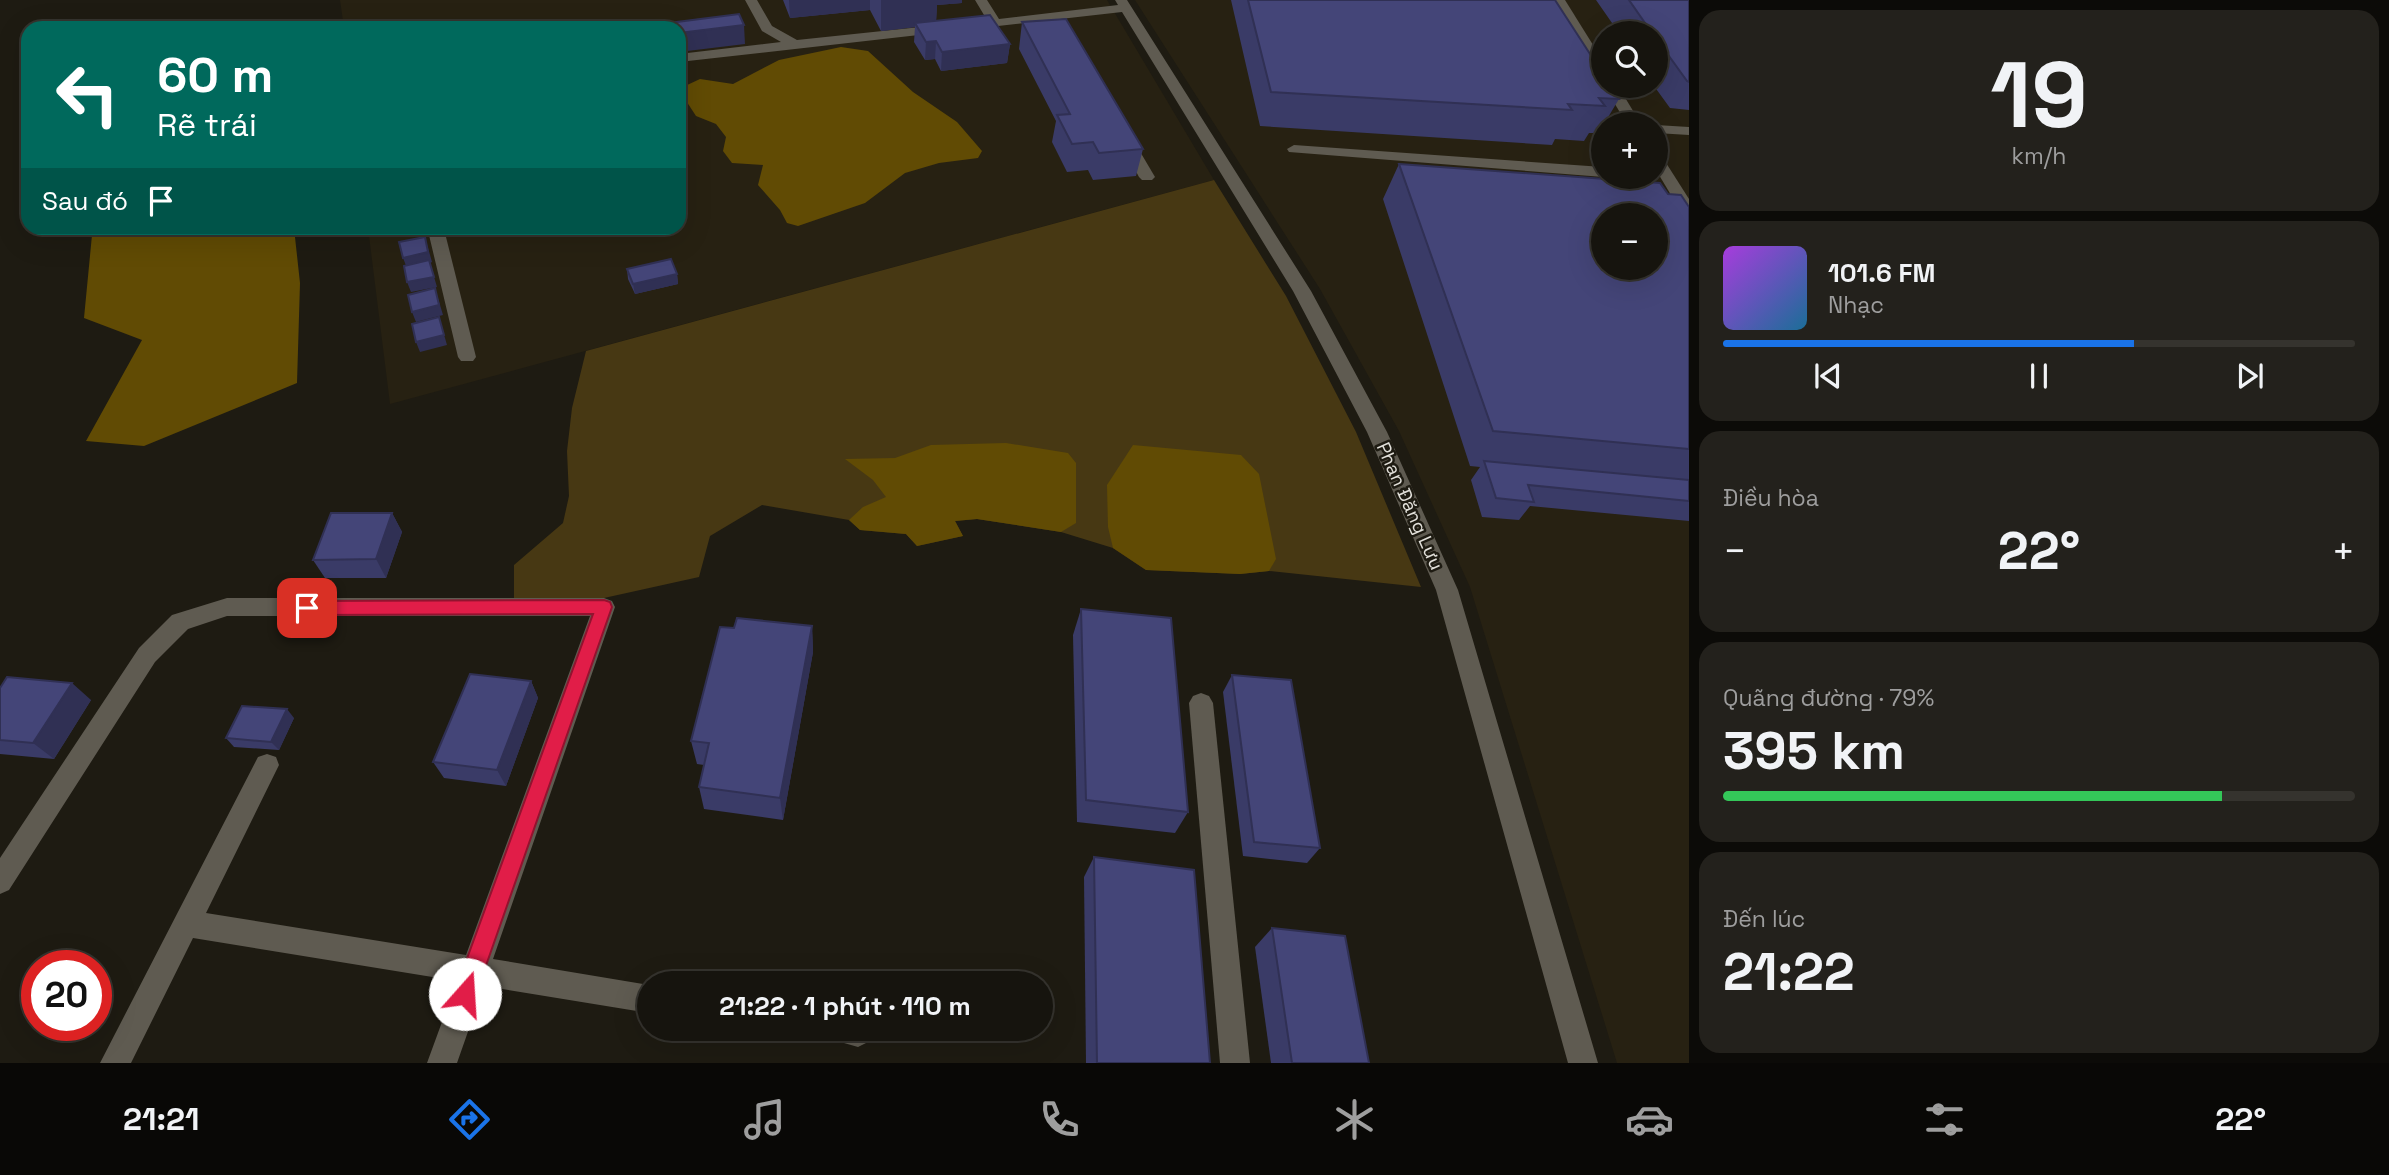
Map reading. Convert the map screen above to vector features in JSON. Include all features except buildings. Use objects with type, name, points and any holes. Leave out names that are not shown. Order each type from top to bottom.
[{"type":"street","points":[[751,0],[767,29],[794,44]]},
{"type":"street","points":[[981,0],[996,24]]},
{"type":"street","points":[[1559,0],[1591,52]]},
{"type":"street","points":[[686,57],[996,24],[1060,22],[1123,4]]},
{"type":"street","name":"Phan Đăng Lưu","points":[[1123,4],[1302,292],[1377,432],[1447,590],[1583,1063]]},
{"type":"street","points":[[1115,120],[1147,177]]},
{"type":"street","points":[[1668,130],[1689,131]]},
{"type":"street","points":[[1294,149],[1591,171]]},
{"type":"street","points":[[1668,185],[1689,212]]},
{"type":"street","points":[[437,235],[467,357]]},
{"type":"street","points":[[0,881],[148,654],[180,622],[227,607],[604,607],[472,971],[442,1063]]},
{"type":"street","points":[[1201,702],[1235,1063]]},
{"type":"street","points":[[115,1063],[267,765]]},
{"type":"street","points":[[186,923],[637,997]]},
{"type":"shaded area","points":[[340,0],[1107,0],[1214,180],[390,404],[369,235],[686,235],[686,21],[343,21]]},
{"type":"shaded area","points":[[1135,0],[1689,0],[1689,1063],[1617,1063],[1470,587],[1399,431],[1320,289]]},
{"type":"shaded area","points":[[841,47],[868,51],[913,92],[957,122],[982,151],[978,158],[939,163],[905,173],[865,203],[798,226],[787,223],[780,210],[758,185],[763,165],[732,163],[723,151],[726,137],[716,124],[696,116],[686,101],[686,86],[700,79],[733,84],[779,60]]},
{"type":"shaded area","points":[[1214,180],[1286,296],[1356,432],[1421,587],[1269,571],[1240,574],[1146,570],[1113,548],[1061,532],[977,519],[955,521],[963,536],[917,546],[906,534],[860,530],[849,520],[762,505],[710,536],[699,577],[604,598],[514,600],[514,565],[563,523],[569,496],[567,451],[572,408],[586,351]]},
{"type":"shaded area","points":[[92,235],[295,235],[300,283],[297,383],[144,446],[86,441],[142,340],[84,318]]},
{"type":"shaded area","points":[[1006,443],[1068,453],[1076,463],[1076,523],[1061,532],[977,519],[955,521],[963,536],[917,546],[906,534],[860,530],[849,520],[863,507],[886,497],[873,480],[845,459],[895,458],[931,445]]},
{"type":"shaded area","points":[[1133,445],[1241,455],[1259,474],[1276,559],[1269,571],[1240,574],[1146,570],[1113,548],[1108,527],[1107,485]]},
{"type":"route","points":[[307,608],[604,607],[465,994]]}]
